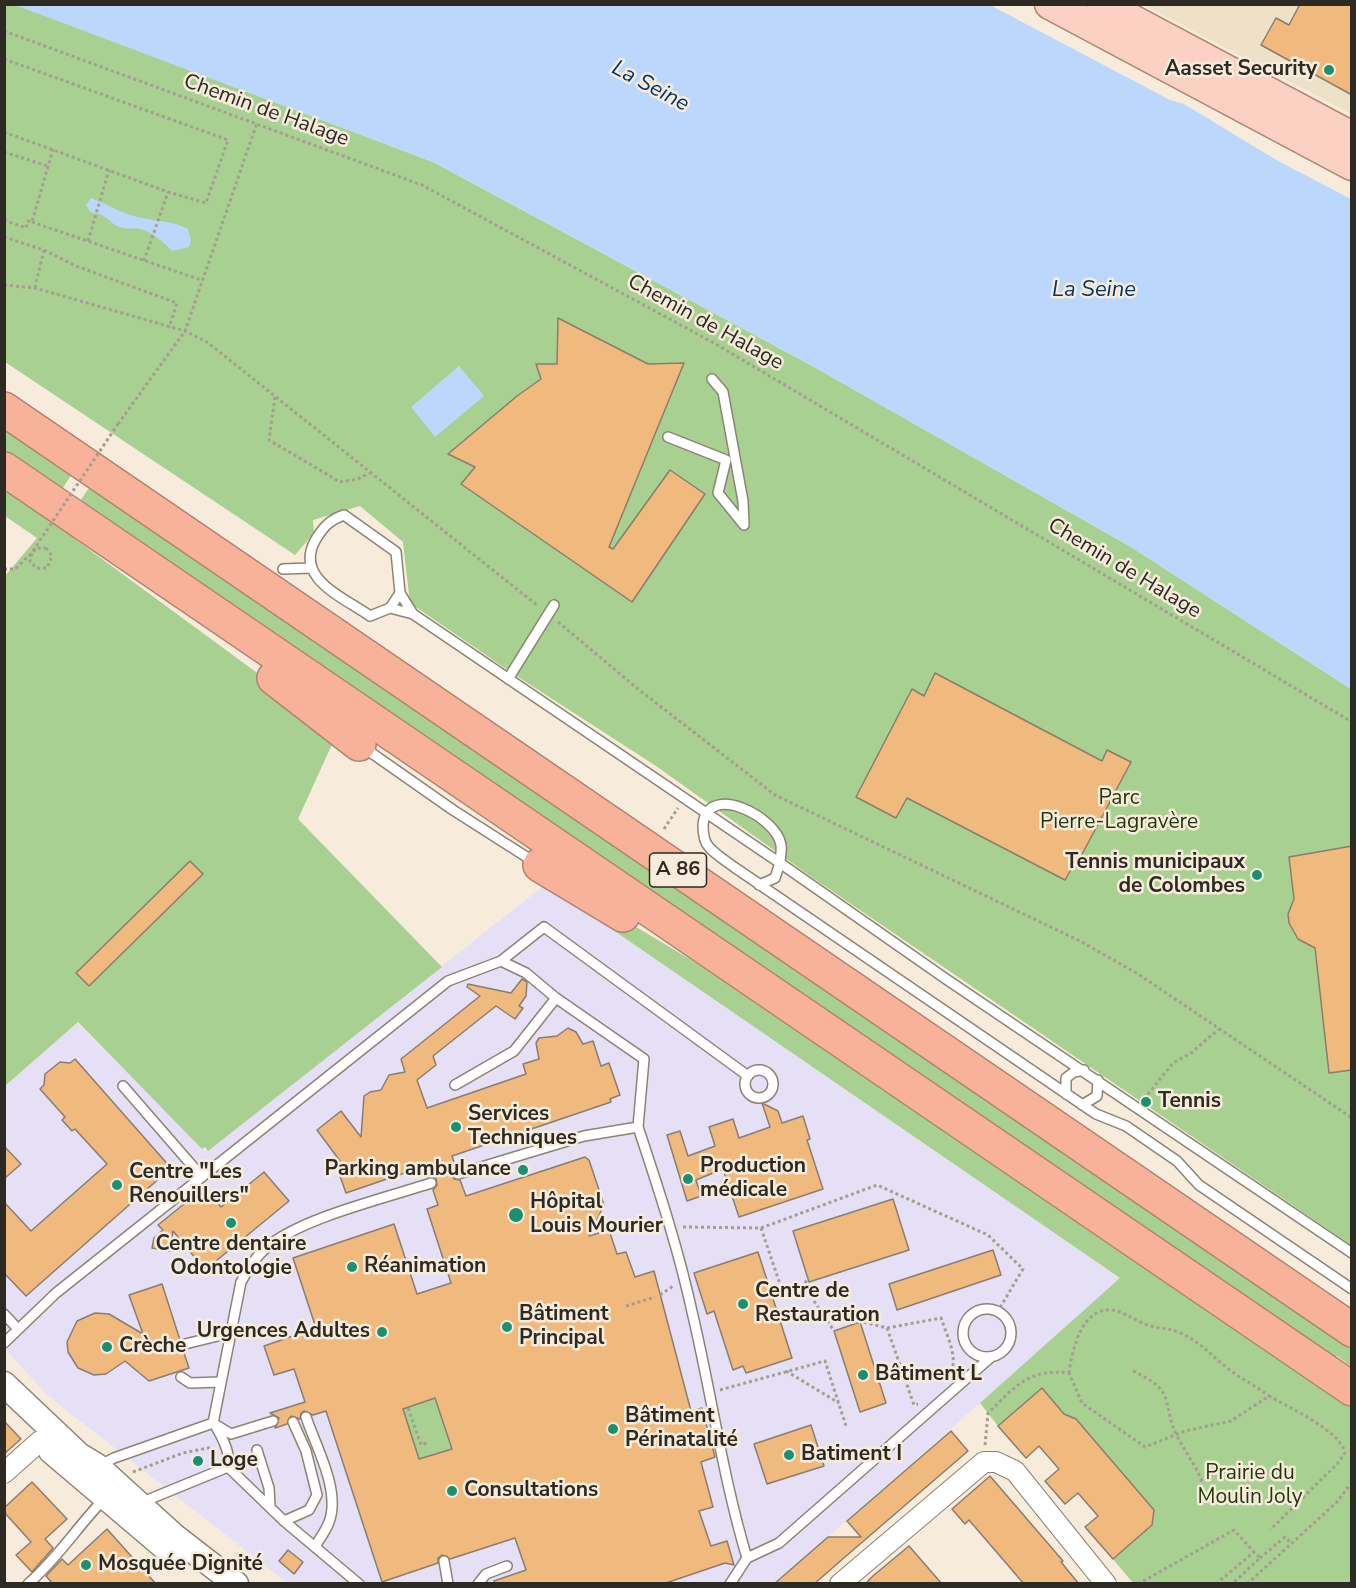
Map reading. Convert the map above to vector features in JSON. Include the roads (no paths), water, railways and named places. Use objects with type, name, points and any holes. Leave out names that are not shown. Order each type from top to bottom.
[{"type":"highway","name":"A 86","points":[[4,409],[1352,1330]]},
{"type":"highway","name":"A 86","points":[[4,469],[1352,1389]]},
{"type":"highway","points":[[189,596],[192,614],[359,744]]},
{"type":"highway","points":[[540,865],[682,950],[700,943]]},
{"type":"main road","points":[[1050,4],[1094,14],[1352,137]]},
{"type":"main road","points":[[1064,4],[1084,16],[1094,14],[1352,165]]},
{"type":"street","points":[[4,1371],[80,1443],[97,1466]]},
{"type":"street","points":[[4,1384],[45,1435],[110,1502],[159,1545],[212,1584]]},
{"type":"street","points":[[4,1405],[45,1435],[97,1466],[174,1536],[236,1584]]},
{"type":"street","points":[[4,1473],[45,1435]]},
{"type":"street","points":[[840,1584],[984,1462],[996,1462],[1015,1471],[1106,1584]]},
{"type":"street","points":[[110,1502],[140,1503]]},
{"type":"lane","points":[[668,437],[726,460],[718,493],[744,525],[743,501],[723,392],[712,379]]},
{"type":"lane","points":[[400,592],[390,608],[370,616],[314,576],[310,568],[310,549],[324,526],[344,515],[396,552],[400,592],[413,614]]},
{"type":"lane","points":[[283,569],[310,568]]},
{"type":"lane","points":[[508,679],[554,605]]},
{"type":"lane","points":[[390,608],[413,614],[780,863],[946,979],[1352,1253]]},
{"type":"lane","points":[[359,744],[453,810],[540,865]]},
{"type":"lane","points":[[759,885],[775,878],[780,863],[781,843],[769,824],[740,806],[732,804],[714,807],[707,814],[703,830],[708,847],[759,885],[1082,1105],[1136,1132],[1177,1161],[1199,1185],[1352,1289]]},
{"type":"lane","points":[[4,1342],[56,1293],[448,981],[501,961],[544,927],[748,1076]]},
{"type":"lane","points":[[501,961],[526,973],[556,998],[644,1059],[638,1127],[672,1227],[732,1510],[747,1558]]},
{"type":"lane","points":[[455,1085],[514,1051],[556,998]]},
{"type":"lane","points":[[1066,1094],[1066,1078],[1074,1072],[1084,1070]]},
{"type":"lane","points":[[1082,1105],[1097,1096],[1098,1080]]},
{"type":"lane","points":[[123,1086],[202,1177]]},
{"type":"lane","points":[[458,1174],[584,1136],[638,1127]]},
{"type":"lane","points":[[228,1467],[230,1460],[213,1423],[241,1282],[252,1263],[266,1247],[312,1222],[430,1183]]},
{"type":"lane","points":[[730,1584],[747,1558],[779,1543],[991,1357],[1004,1350],[1011,1336],[1009,1321],[998,1311],[981,1309],[974,1312],[963,1325],[962,1333],[964,1341],[974,1354],[991,1357]]},
{"type":"lane","points":[[4,1314],[18,1329]]},
{"type":"lane","points":[[185,1344],[230,1333]]},
{"type":"lane","points":[[181,1377],[190,1383],[221,1382]]},
{"type":"lane","points":[[306,1417],[330,1487],[332,1507],[329,1522],[315,1547]]},
{"type":"lane","points":[[213,1423],[231,1434],[273,1421]]},
{"type":"lane","points":[[284,1521],[309,1510],[317,1495],[306,1451],[293,1422]]},
{"type":"lane","points":[[97,1466],[213,1423]]},
{"type":"lane","points":[[256,1450],[269,1488],[270,1507]]},
{"type":"lane","points":[[140,1503],[228,1467]]},
{"type":"lane","points":[[228,1467],[284,1521],[359,1584]]},
{"type":"lane","points":[[28,1584],[64,1549],[79,1524],[110,1502]]},
{"type":"lane","points":[[444,1562],[448,1584]]},
{"type":"lane","points":[[478,1584],[486,1574],[507,1566]]},
{"type":"water","name":"La Seine","points":[[15,5],[990,5],[1170,100],[1184,104],[1278,161],[1351,199],[1351,689],[1131,547],[816,368],[433,162]]},
{"type":"water","points":[[91,198],[130,215],[175,224],[188,229],[191,240],[189,247],[172,251],[158,238],[139,228],[118,227],[102,215],[90,212],[86,205]]},
{"type":"water","points":[[459,366],[484,396],[435,437],[411,407]]},
{"type":"place","name":"Aasset Security","points":[[1329,70]]},
{"type":"place","name":"Tennis municipaux de Colombes","points":[[1257,875]]},
{"type":"place","name":"Tennis","points":[[1146,1102]]},
{"type":"place","name":"Services Techniques","points":[[456,1127]]},
{"type":"place","name":"Parking ambulance","points":[[523,1170]]},
{"type":"place","name":"Production médicale","points":[[688,1179]]},
{"type":"place","name":"Centre \"Les Renouillers\"","points":[[117,1185]]},
{"type":"place","name":"Hôpital Louis Mourier","points":[[516,1215]]},
{"type":"place","name":"Centre dentaire Odontologie","points":[[231,1223]]},
{"type":"place","name":"Réanimation","points":[[352,1267]]},
{"type":"place","name":"Centre de Restauration","points":[[743,1304]]},
{"type":"place","name":"Bâtiment Principal","points":[[507,1327]]},
{"type":"place","name":"Urgences Adultes","points":[[382,1332]]},
{"type":"place","name":"Crèche","points":[[107,1347]]},
{"type":"place","name":"Bâtiment L","points":[[863,1375]]},
{"type":"place","name":"Bâtiment Périnatalité","points":[[613,1429]]},
{"type":"place","name":"Batiment I","points":[[789,1455]]},
{"type":"place","name":"Loge","points":[[198,1461]]},
{"type":"place","name":"Consultations","points":[[452,1491]]},
{"type":"place","name":"Mosquée Dignité","points":[[86,1565]]},
{"type":"park label","name":"Parc Pierre-Lagravère","points":[[1119,811]]},
{"type":"park label","name":"Prairie du Moulin Joly","points":[[1250,1486]]}]
